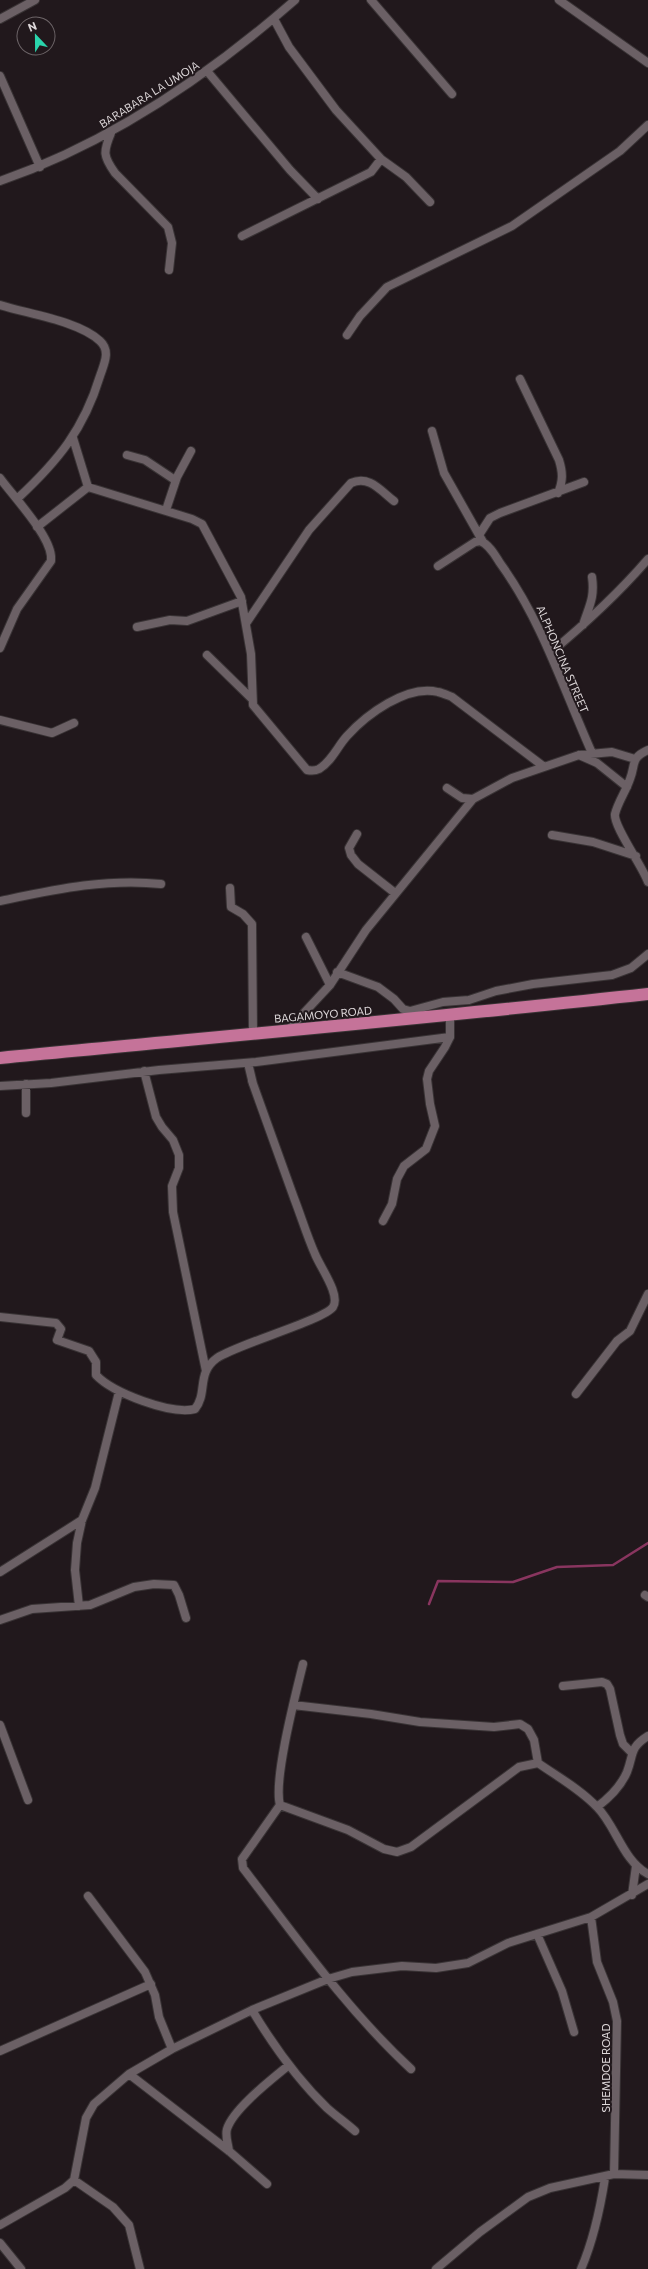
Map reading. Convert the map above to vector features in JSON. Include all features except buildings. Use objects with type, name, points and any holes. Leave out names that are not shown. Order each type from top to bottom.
[{"type":"highway","name":"BAGAMOYO ROAD","points":[[0,1058],[289,1029],[450,1016],[648,994]]},
{"type":"street","points":[[0,19],[35,0]]},
{"type":"street","name":"BARABARA LA UMOJA","points":[[0,181],[40,167],[111,133],[207,71],[274,19],[295,0]]},
{"type":"street","points":[[372,0],[452,94]]},
{"type":"street","points":[[559,0],[648,63]]},
{"type":"street","points":[[274,19],[289,47],[336,110],[381,159],[406,177],[430,202]]},
{"type":"street","points":[[207,71],[290,170],[318,199]]},
{"type":"street","points":[[0,76],[40,167]]},
{"type":"street","points":[[347,336],[360,316],[387,287],[512,226],[620,151],[648,125]]},
{"type":"street","points":[[111,133],[105,152],[109,164],[115,173],[168,227],[172,243],[169,270]]},
{"type":"street","points":[[242,236],[371,172],[381,159]]},
{"type":"street","points":[[0,306],[78,329],[100,342],[106,350],[106,357],[96,389],[73,438],[52,465],[18,498]]},
{"type":"street","points":[[520,379],[559,460],[562,471],[562,480],[558,493]]},
{"type":"street","name":"ALPHONCINA STREET","points":[[432,432],[444,473],[481,539],[513,581],[527,603],[592,753]]},
{"type":"street","points":[[73,438],[88,487]]},
{"type":"street","points":[[166,510],[175,480],[191,451]]},
{"type":"street","points":[[127,455],[145,460],[175,480]]},
{"type":"street","points":[[0,478],[18,498],[51,552],[51,561],[17,609],[0,648]]},
{"type":"street","points":[[247,622],[309,530],[351,483],[360,479],[368,481],[394,501]]},
{"type":"street","points":[[438,566],[481,539],[490,518],[584,482]]},
{"type":"street","points":[[88,487],[166,510],[192,519],[205,527],[234,581],[242,601],[247,622],[252,666],[252,700],[254,708],[303,767],[312,771],[318,769],[332,758],[346,737],[367,715],[406,695],[428,691],[437,691],[452,697],[543,766]]},
{"type":"street","points":[[37,527],[88,487]]},
{"type":"street","points":[[550,654],[625,586],[648,559]]},
{"type":"street","points":[[583,625],[593,600],[594,590],[592,577]]},
{"type":"street","points":[[137,627],[170,620],[187,621],[242,601]]},
{"type":"street","points":[[207,655],[252,700]]},
{"type":"street","points":[[0,720],[52,733],[74,723]]},
{"type":"street","points":[[647,876],[636,856],[621,835],[615,819],[616,812],[627,787],[635,759],[639,754],[648,750]]},
{"type":"street","points":[[289,1029],[330,984],[366,930],[473,799],[512,778],[578,755],[612,752],[635,759]]},
{"type":"street","points":[[578,755],[597,763],[627,787]]},
{"type":"street","points":[[447,788],[462,798],[473,799]]},
{"type":"street","points":[[357,834],[349,848],[354,859],[395,894]]},
{"type":"street","points":[[552,835],[607,845],[636,856]]},
{"type":"street","points":[[0,901],[59,888],[140,882],[161,884]]},
{"type":"street","points":[[230,888],[231,907],[244,914],[252,924],[253,1033]]},
{"type":"street","points":[[306,937],[330,984]]},
{"type":"street","points":[[337,972],[378,987],[394,999],[403,1009],[410,1011],[448,1002],[469,1000],[496,991],[533,984],[612,975],[631,968],[648,954]]},
{"type":"street","points":[[383,1221],[392,1204],[397,1179],[404,1166],[426,1149],[435,1126],[430,1104],[427,1079],[429,1071],[450,1037],[450,1016]]},
{"type":"street","points":[[0,1086],[144,1071],[248,1063],[450,1037]]},
{"type":"street","points":[[248,1063],[274,1157],[295,1214]]},
{"type":"street","points":[[144,1071],[156,1117],[172,1140],[180,1155],[179,1168],[172,1186],[173,1212],[206,1371]]},
{"type":"street","points":[[0,1317],[56,1323],[61,1329],[57,1340],[89,1352],[96,1362],[96,1374],[119,1392],[167,1408],[184,1410],[195,1409],[201,1400],[201,1387],[206,1371],[217,1359],[326,1312],[332,1308],[335,1301],[334,1293],[315,1254],[252,1081]]},
{"type":"street","points":[[26,1084],[26,1114]]},
{"type":"street","points":[[576,1394],[613,1346],[630,1331],[648,1294]]},
{"type":"street","points":[[79,1606],[75,1570],[77,1543],[82,1520],[95,1488],[119,1392]]},
{"type":"street","points":[[0,1572],[82,1520]]},
{"type":"street","points":[[0,1620],[32,1609],[90,1605],[134,1587],[154,1584],[174,1586],[179,1595],[186,1618]]},
{"type":"street","points":[[303,1664],[293,1705],[279,1788],[280,1805],[242,1859],[242,1863],[328,1978],[364,2023],[412,2069]]},
{"type":"street","points":[[563,1686],[602,1682],[607,1684],[610,1688],[623,1744],[631,1752]]},
{"type":"street","points":[[293,1705],[371,1714],[420,1722],[494,1727],[520,1724],[528,1728],[534,1740],[538,1763]]},
{"type":"street","points":[[0,1725],[28,1800]]},
{"type":"street","points":[[597,1808],[611,1795],[621,1781],[626,1772],[631,1752],[637,1743],[648,1736]]},
{"type":"street","points":[[280,1805],[348,1830],[384,1849],[397,1852],[416,1843],[519,1767],[538,1763],[577,1789],[597,1808],[636,1866],[648,1874]]},
{"type":"street","points":[[632,1895],[636,1866]]},
{"type":"street","points":[[0,2225],[65,2188],[74,2180],[81,2137],[89,2111],[103,2095],[129,2074],[172,2049],[252,2010],[328,1978],[352,1972],[402,1966],[454,1967],[468,1963],[508,1943],[591,1917],[632,1895],[648,1884]]},
{"type":"street","points":[[88,1896],[141,1966],[151,1984],[159,2017],[172,2049]]},
{"type":"street","name":"SHEMDOE ROAD","points":[[591,1917],[597,1962],[613,2002],[617,2022],[614,2174]]},
{"type":"street","points":[[537,1934],[562,1991],[574,2032]]},
{"type":"street","points":[[0,2051],[151,1984]]},
{"type":"street","points":[[252,2010],[289,2066],[327,2108],[355,2131]]},
{"type":"street","points":[[229,2151],[226,2136],[233,2118],[263,2087],[289,2066]]},
{"type":"street","points":[[129,2074],[229,2151],[267,2184]]},
{"type":"street","points":[[436,2269],[480,2232],[528,2197],[550,2188],[604,2178],[614,2174],[648,2174]]},
{"type":"street","points":[[581,2269],[589,2252],[599,2218],[604,2178]]},
{"type":"street","points":[[74,2180],[113,2207],[129,2225],[140,2269]]},
{"type":"street","points":[[0,2243],[21,2269]]},
{"type":"waterway","points":[[429,1604],[438,1581],[513,1582],[557,1567],[613,1565],[648,1543]]}]
